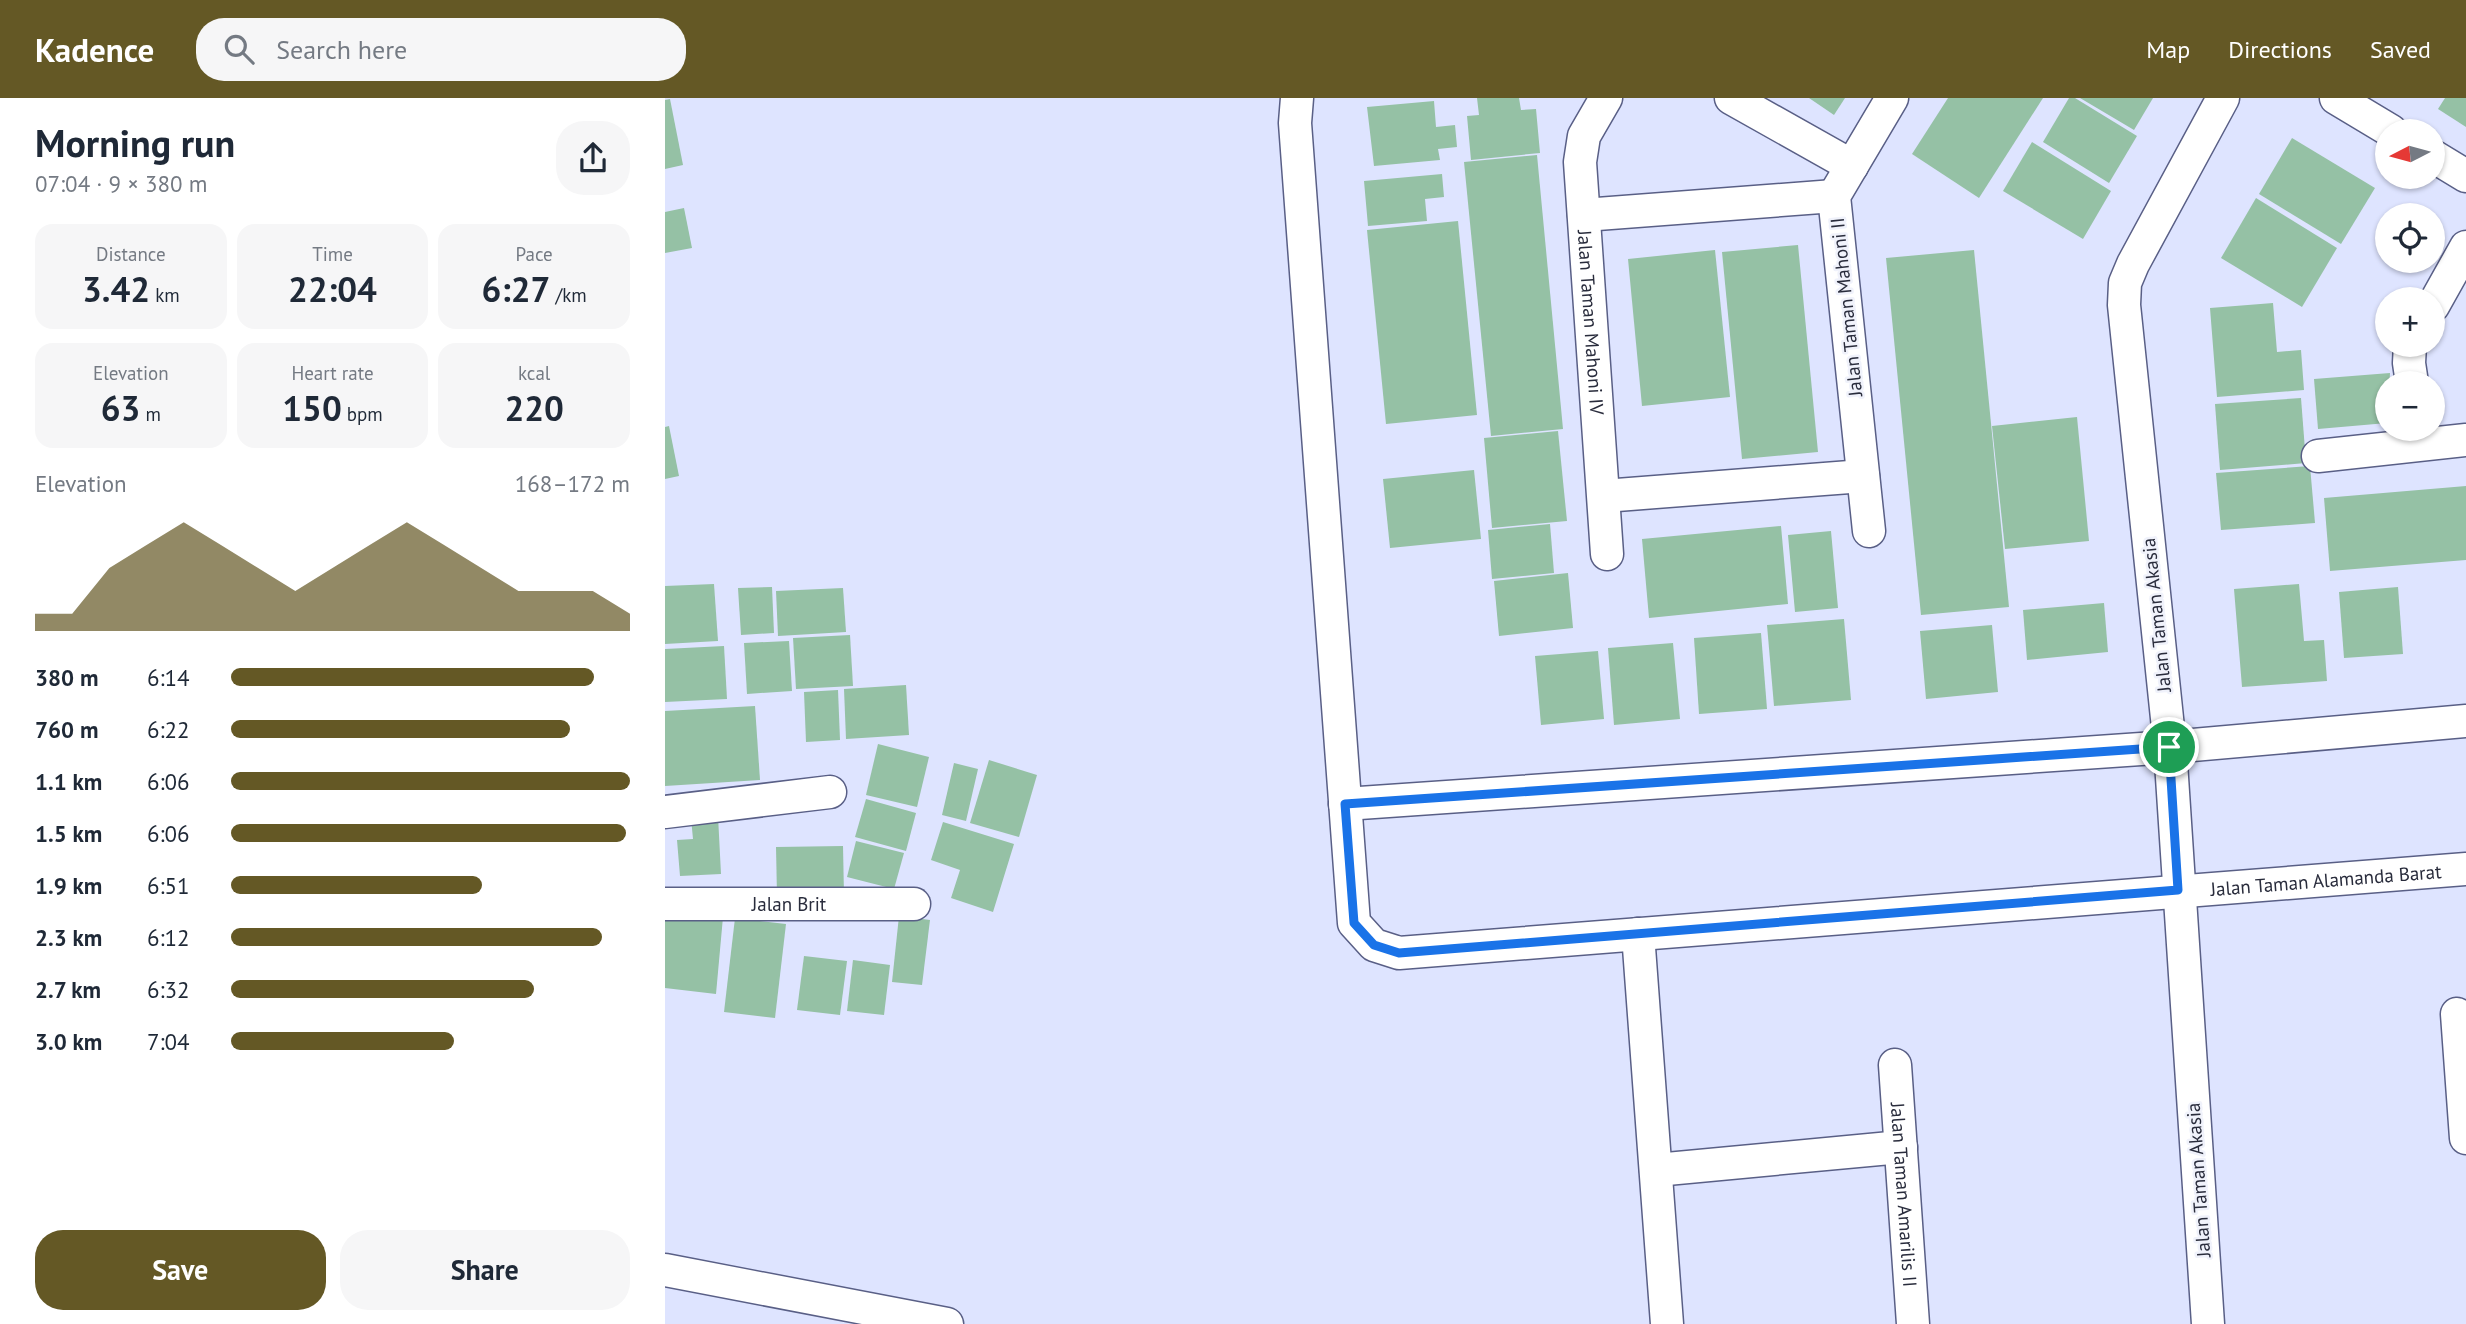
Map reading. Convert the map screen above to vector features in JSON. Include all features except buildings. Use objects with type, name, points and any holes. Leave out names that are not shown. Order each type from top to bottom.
[{"type":"street","name":"Jalan Taman Alamanda Barat","points":[[1297,98],[1295,123],[1354,923],[1374,945],[1399,953],[2466,869]]},
{"type":"street","name":"Jalan Taman Mahoni IV","points":[[1606,98],[1584,136],[1581,149],[1607,554]]},
{"type":"street","points":[[1731,98],[1852,166]]},
{"type":"street","name":"Jalan Taman Mahoni II","points":[[1869,531],[1834,197],[1892,98]]},
{"type":"street","name":"Jalan Taman Akasia","points":[[2208,1324],[2169,747],[2124,306],[2125,283],[2223,98]]},
{"type":"street","points":[[2336,98],[2375,121]]},
{"type":"street","points":[[2445,163],[2466,176]]},
{"type":"street","points":[[1584,215],[1834,197]]},
{"type":"street","points":[[2444,287],[2466,247]]},
{"type":"street","points":[[2445,439],[2466,440]]},
{"type":"street","points":[[2318,456],[2399,441]]},
{"type":"street","points":[[1604,496],[1863,476]]},
{"type":"street","points":[[1345,804],[2169,747],[2466,721]]},
{"type":"street","points":[[665,812],[831,792]]},
{"type":"street","name":"Jalan Brit","points":[[665,904],[914,904]]},
{"type":"street","points":[[1638,934],[1667,1324]]},
{"type":"street","points":[[2457,1014],[2465,1122]]},
{"type":"street","name":"Jalan Taman Amarilis II","points":[[1895,1065],[1913,1324]]},
{"type":"street","points":[[1656,1170],[1901,1147]]},
{"type":"street","points":[[665,1270],[947,1324]]},
{"type":"route","points":[[2169,747],[2178,890],[1399,953],[1374,945],[1354,923],[1345,804],[2169,747]]}]
